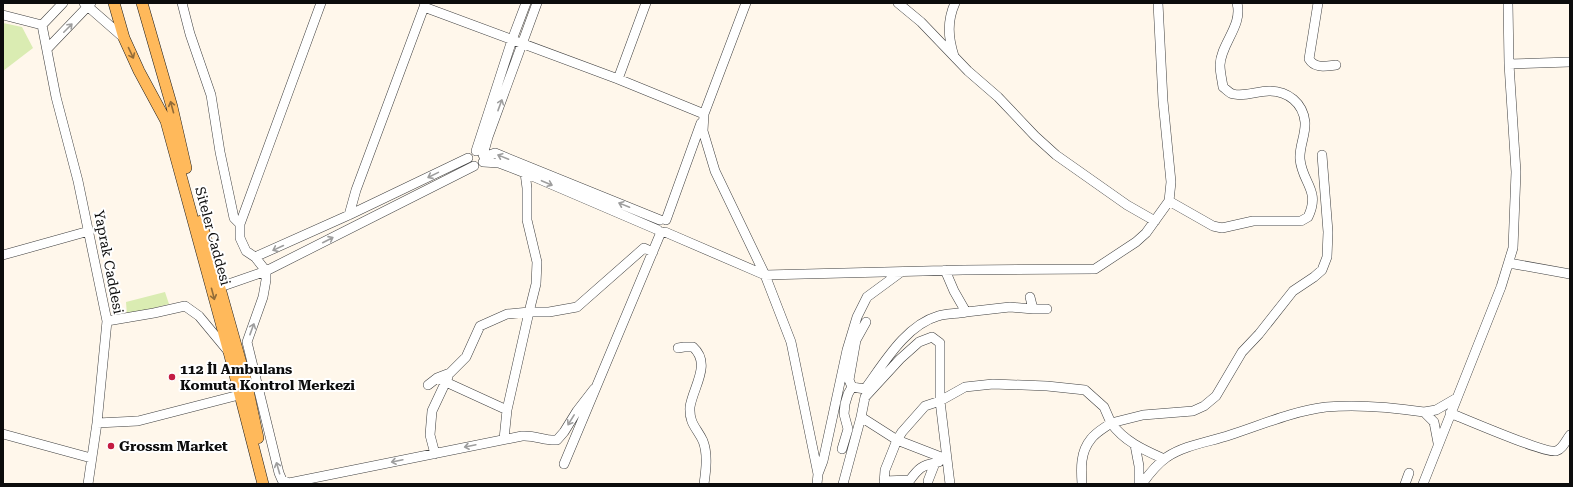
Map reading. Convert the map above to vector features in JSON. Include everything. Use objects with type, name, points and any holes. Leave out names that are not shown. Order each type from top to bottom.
[{"type":"main road","name":"Siteler Caddesi","points":[[114,3],[124,38],[166,121],[229,352],[263,484]]},
{"type":"main road","name":"Siteler Caddesi","points":[[142,3],[172,107],[191,189],[246,381],[268,484]]},
{"type":"street","points":[[3,15],[42,26],[63,3]]},
{"type":"street","points":[[182,3],[190,34],[211,95],[223,167],[234,218],[240,224]]},
{"type":"street","points":[[321,3],[240,224],[240,238],[246,251],[255,257],[266,271],[263,297],[247,342],[282,480],[289,483],[504,439],[532,435],[550,440],[557,440],[594,390]]},
{"type":"street","points":[[220,287],[266,271],[474,166],[480,166],[512,40],[526,3]]},
{"type":"street","points":[[482,156],[537,3]]},
{"type":"street","points":[[618,79],[646,3]]},
{"type":"street","points":[[663,220],[746,3]]},
{"type":"street","points":[[898,3],[921,22],[954,57],[998,97],[1035,136],[1056,155],[1127,205],[1155,221]]},
{"type":"street","points":[[954,57],[948,34],[950,17],[955,3]]},
{"type":"street","points":[[255,257],[349,215],[468,158],[472,152],[765,275],[945,270],[1095,269],[1136,242],[1155,221],[1169,201],[1171,182],[1163,101],[1158,3]]},
{"type":"street","points":[[1169,201],[1213,226],[1222,228],[1253,221],[1301,221],[1308,217],[1312,209],[1313,193],[1301,168],[1299,157],[1305,123],[1301,108],[1295,100],[1285,94],[1270,91],[1244,95],[1231,94],[1223,87],[1220,64],[1225,48],[1238,21],[1239,11],[1237,3]]},
{"type":"street","points":[[1318,3],[1309,59],[1311,64],[1316,66],[1336,65]]},
{"type":"street","points":[[1423,484],[1455,399],[1501,287],[1513,248],[1516,172],[1509,64],[1508,3]]},
{"type":"street","points":[[47,49],[80,16],[88,4],[124,38]]},
{"type":"street","points":[[349,215],[356,190],[424,5],[522,44],[618,79],[704,114]]},
{"type":"street","name":"Yaprak Caddesi","points":[[42,26],[56,97],[78,181],[107,320],[97,423],[88,484]]},
{"type":"street","points":[[1509,64],[1570,62]]},
{"type":"street","points":[[704,114],[703,131],[715,172],[765,275],[791,342],[818,474]]},
{"type":"street","points":[[482,156],[495,153],[663,220],[670,225],[668,229],[661,232],[564,464]]},
{"type":"street","points":[[1082,484],[1081,466],[1085,450],[1091,438],[1111,424],[1143,415],[1193,411],[1204,406],[1216,396],[1242,352],[1259,334],[1293,291],[1322,270],[1327,257],[1328,232],[1322,155]]},
{"type":"street","points":[[468,158],[470,164],[474,166]]},
{"type":"street","points":[[504,439],[507,410],[536,284],[537,262],[527,220],[527,188],[525,173]]},
{"type":"street","points":[[3,256],[89,231]]},
{"type":"street","points":[[435,454],[430,435],[432,411],[448,377],[466,357],[480,326],[507,314],[549,312],[577,307],[644,248],[653,252]]},
{"type":"street","points":[[1509,262],[1570,274]]},
{"type":"street","points":[[945,270],[954,291],[966,312]]},
{"type":"street","points":[[817,484],[818,474],[823,461],[847,350],[857,317],[867,297],[901,272]]},
{"type":"street","points":[[1030,297],[1033,309]]},
{"type":"street","points":[[107,320],[154,313],[185,306],[199,316],[229,352]]},
{"type":"street","points":[[852,386],[865,389],[906,335],[919,324],[939,315],[1010,307],[1047,309]]},
{"type":"street","points":[[852,386],[849,380],[854,348],[856,340],[866,322]]},
{"type":"street","points":[[843,484],[865,397],[900,359],[919,342],[932,337],[940,343],[940,401],[950,484]]},
{"type":"street","points":[[678,348],[694,347],[700,353],[702,364],[698,383],[690,406],[690,420],[703,442],[706,458],[704,484]]},
{"type":"street","points":[[428,385],[437,378],[448,377],[507,410]]},
{"type":"street","points":[[946,459],[925,465],[918,470],[910,480],[884,482],[885,470],[897,440],[902,432],[925,406],[940,401],[965,387],[993,384],[1047,386],[1085,390],[1104,407],[1111,424],[1116,430],[1135,446],[1164,459]]},
{"type":"street","points":[[842,449],[848,430],[844,414],[845,404],[852,386]]},
{"type":"street","points":[[97,423],[138,421],[240,395]]},
{"type":"street","points":[[1142,484],[1156,466],[1164,459],[1185,448],[1299,413],[1340,406],[1369,406],[1424,412],[1436,410],[1455,399]]},
{"type":"street","points":[[1424,412],[1434,422],[1438,445]]},
{"type":"street","points":[[1450,413],[1522,442],[1552,452],[1558,451],[1570,435]]},
{"type":"street","points":[[861,417],[897,440],[946,459]]},
{"type":"street","points":[[3,434],[91,458]]},
{"type":"street","points":[[1135,446],[1139,466],[1139,484]]},
{"type":"street","points":[[928,481],[935,463]]},
{"type":"street","points":[[1405,484],[1409,472]]},
{"type":"green space","points":[[3,23],[22,27],[33,48],[3,71]]},
{"type":"green space","points":[[165,292],[169,304],[127,315],[126,302]]},
{"type":"place","name":"112 İl Ambulans Komuta Kontrol Merkezi","points":[[172,377]]},
{"type":"place","name":"Grossm Market","points":[[111,446]]}]
